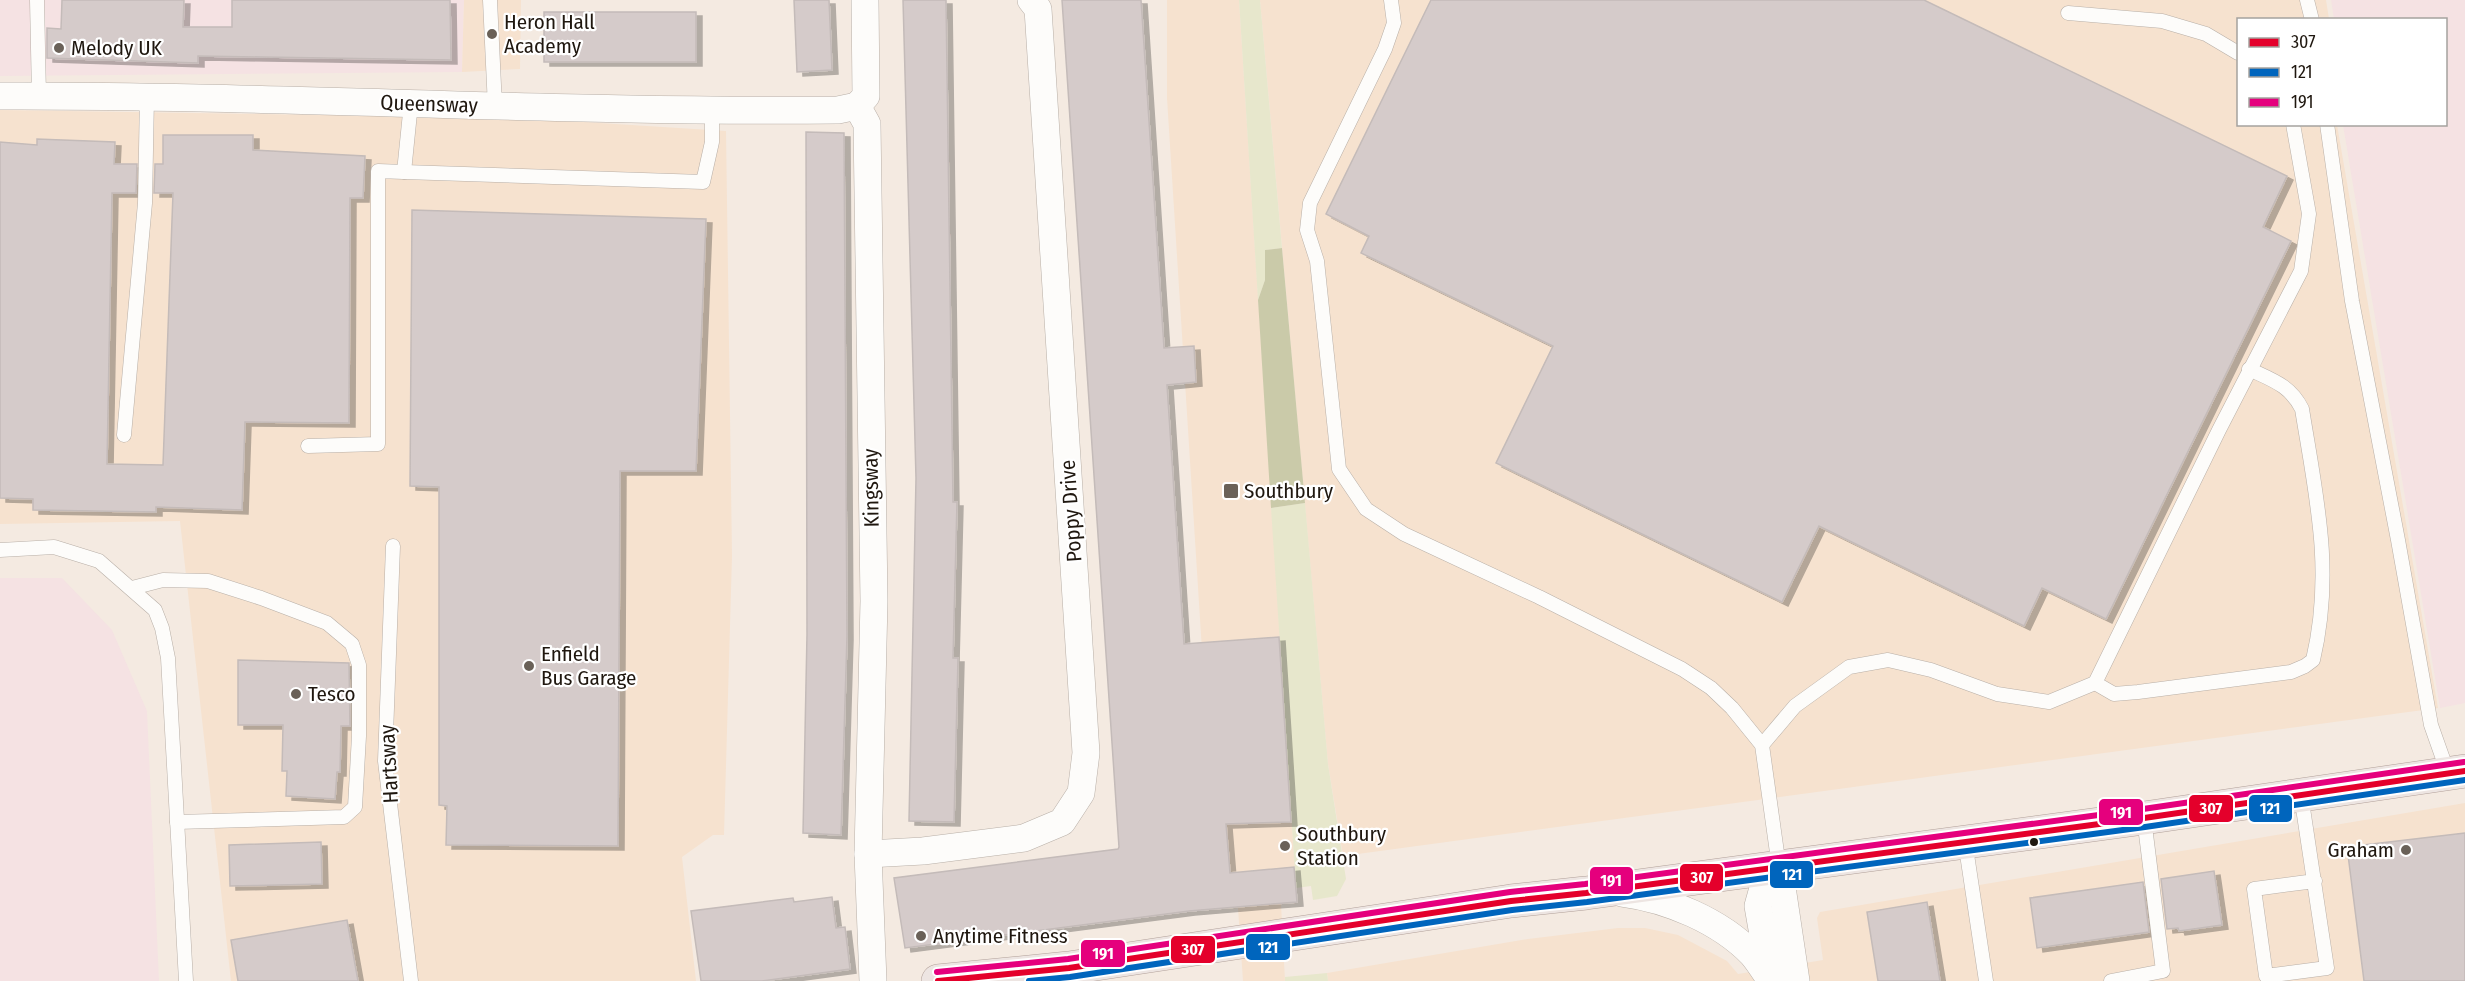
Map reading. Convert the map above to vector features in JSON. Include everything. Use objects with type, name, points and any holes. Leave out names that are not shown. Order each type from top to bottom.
[{"type":"main road","points":[[938,981],[1069,968],[1511,901],[1604,891],[2144,818],[2456,772]]},
{"type":"street","points":[[857,106],[866,96],[866,0]]},
{"type":"street","name":"Poppy Drive","points":[[868,854],[923,851],[1024,838],[1062,822],[1081,793],[1086,753],[1035,5]]},
{"type":"street","name":"Queensway","points":[[0,96],[147,96],[711,111],[838,110],[857,106]]},
{"type":"street","name":"Kingsway","points":[[857,106],[867,124],[870,257],[874,601],[868,854],[873,981]]},
{"type":"street","points":[[1771,981],[1758,906],[1762,888],[1779,867]]},
{"type":"street","points":[[1779,867],[1796,981]]},
{"type":"street","points":[[1604,891],[1645,896],[1707,921],[1733,936],[1754,956],[1771,981]]},
{"type":"lane","points":[[37,0],[39,96]]},
{"type":"lane","points":[[490,0],[495,107]]},
{"type":"lane","points":[[1391,0],[1394,23],[1385,49],[1310,203],[1307,230],[1317,261],[1339,469],[1366,509],[1404,534],[1539,597],[1682,669],[1711,688],[1732,708],[1762,745],[1779,867]]},
{"type":"lane","points":[[2307,0],[2312,18]]},
{"type":"lane","points":[[2068,13],[2162,21],[2206,34],[2237,52]]},
{"type":"lane","points":[[124,435],[145,203],[147,96]]},
{"type":"lane","points":[[405,172],[411,103]]},
{"type":"lane","points":[[308,446],[378,444],[378,171],[703,182],[712,142],[711,111]]},
{"type":"lane","points":[[1762,745],[1795,706],[1849,668],[1888,660],[1931,670],[1997,694],[2049,702],[2095,684],[2249,369],[2301,271],[2309,214],[2293,126]]},
{"type":"lane","points":[[2327,126],[2352,301],[2431,724],[2456,772]]},
{"type":"lane","points":[[2095,684],[2114,694],[2138,692],[2290,672],[2313,660],[2323,598],[2323,553],[2320,514],[2302,409],[2296,396],[2282,385],[2249,369]]},
{"type":"lane","name":"Hartsway","points":[[393,546],[385,761],[411,981]]},
{"type":"lane","points":[[0,550],[54,547],[99,561],[154,610],[162,628],[166,648],[175,771],[186,981]]},
{"type":"lane","points":[[132,588],[163,580],[208,580],[261,597],[327,623],[352,644],[359,665],[356,807],[344,817],[177,822]]},
{"type":"lane","points":[[2301,795],[2315,881],[2327,968],[2266,976],[2254,890],[2315,881]]},
{"type":"lane","points":[[2111,981],[2163,971],[2144,818]]},
{"type":"lane","points":[[1965,841],[1986,981]]},
{"type":"shaded area","points":[[0,0],[464,0],[462,72],[0,76]]},
{"type":"shaded area","name":"Heron Hall Academy","points":[[464,0],[521,0],[520,69],[462,72]]},
{"type":"shaded area","points":[[1167,0],[1239,0],[1297,902],[1281,904],[1285,981],[1243,981],[1238,908],[1200,910],[1199,889],[1213,824],[1167,98]]},
{"type":"shaded area","points":[[1260,0],[2326,0],[2329,18],[2237,18],[2237,126],[2337,126],[2438,708],[1343,856],[1328,764]]},
{"type":"shaded area","points":[[2331,0],[2465,0],[2465,703],[2440,708],[2343,126],[2447,126],[2447,18],[2334,18]]},
{"type":"shaded area","points":[[0,110],[520,118],[726,131],[732,556],[724,835],[713,835],[682,857],[696,981],[231,981],[180,521],[0,524]]},
{"type":"shaded area","points":[[0,578],[62,578],[112,630],[147,711],[159,981],[0,981]]},
{"type":"shaded area","points":[[2465,803],[2465,981],[1328,981],[1327,973],[1528,939],[1618,928],[1645,928],[1678,935],[1727,961],[1738,974],[1823,960],[1817,918],[1820,912]]},
{"type":"green space","points":[[1239,0],[1260,0],[1282,248],[1265,250],[1265,280],[1258,300]]},
{"type":"green space","points":[[1282,248],[1305,503],[1271,508],[1258,300],[1265,280],[1265,250]]},
{"type":"green space","points":[[1305,503],[1328,764],[1346,879],[1337,896],[1313,900],[1311,886],[1296,888],[1271,508]]},
{"type":"green space","points":[[1327,973],[1328,981],[1285,981],[1285,977]]},
{"type":"building","points":[[62,0],[184,0],[183,27],[232,27],[232,0],[450,0],[451,60],[198,56],[198,63],[47,58],[47,28],[61,29]]},
{"type":"building","points":[[794,0],[829,0],[832,70],[797,72]]},
{"type":"building","points":[[903,0],[946,0],[953,502],[957,502],[953,658],[958,658],[954,822],[909,821],[916,478]]},
{"type":"building","points":[[1062,0],[1141,0],[1164,348],[1194,346],[1196,382],[1167,385],[1184,644],[1279,637],[1291,822],[1226,824],[1230,873],[1294,867],[1297,902],[1189,911],[905,948],[894,878],[1118,849],[1119,847]]},
{"type":"building","points":[[1431,0],[1924,0],[2287,176],[2263,227],[2291,241],[2106,619],[2042,588],[2024,626],[1819,526],[1782,602],[1496,463],[1553,346],[1361,253],[1369,236],[1326,214]]},
{"type":"building","points":[[544,12],[696,12],[696,62],[544,62]]},
{"type":"building","points":[[806,132],[844,133],[847,636],[841,835],[803,833],[807,634]]},
{"type":"building","points":[[163,135],[253,135],[253,150],[365,156],[363,198],[350,198],[349,423],[245,422],[242,510],[156,507],[156,512],[33,510],[33,499],[0,498],[0,142],[37,145],[37,139],[115,142],[114,164],[137,164],[136,193],[112,193],[107,464],[163,465],[173,193],[154,193],[155,164],[163,164]]},
{"type":"building","name":"Enfield Bus Garage","points":[[412,210],[706,219],[696,471],[620,471],[618,846],[446,845],[447,806],[439,805],[439,487],[410,486]]},
{"type":"building","name":"Tesco","points":[[238,660],[349,663],[350,726],[341,726],[340,772],[337,772],[335,799],[286,796],[287,771],[282,771],[283,725],[238,725]]},
{"type":"building","points":[[2465,833],[2465,981],[2364,981],[2347,847]]},
{"type":"building","points":[[321,842],[322,884],[230,886],[229,845]]},
{"type":"building","points":[[2214,871],[2222,925],[2179,931],[2178,928],[2167,929],[2161,879]]},
{"type":"building","points":[[2143,882],[2149,932],[2037,948],[2030,898]]},
{"type":"building","points":[[832,897],[836,928],[845,927],[850,969],[762,981],[701,981],[691,911],[793,898],[794,902]]},
{"type":"building","points":[[1927,902],[1940,981],[1878,981],[1867,912]]},
{"type":"building","points":[[347,920],[358,981],[238,981],[231,940]]},
{"type":"transit line","name":"191","points":[[937,972],[1068,959],[1510,892],[1585,884],[2143,809],[2464,762]]},
{"type":"transit line","name":"307","points":[[938,981],[1069,968],[1511,901],[1586,893],[2144,818],[2465,771]]},
{"type":"transit line","name":"121","points":[[1029,981],[1070,977],[1512,910],[1587,902],[2145,827],[2465,780]]},
{"type":"place","name":"Heron Hall Academy","points":[[492,34]]},
{"type":"place","name":"Melody UK","points":[[59,48]]},
{"type":"place","name":"Southbury","points":[[1231,491]]},
{"type":"place","name":"Enfield Bus Garage","points":[[529,666]]},
{"type":"place","name":"Tesco","points":[[296,694]]},
{"type":"place","name":"Southbury Station","points":[[1285,846]]},
{"type":"place","name":"Graham","points":[[2406,850]]},
{"type":"place","name":"Anytime Fitness","points":[[921,936]]}]
